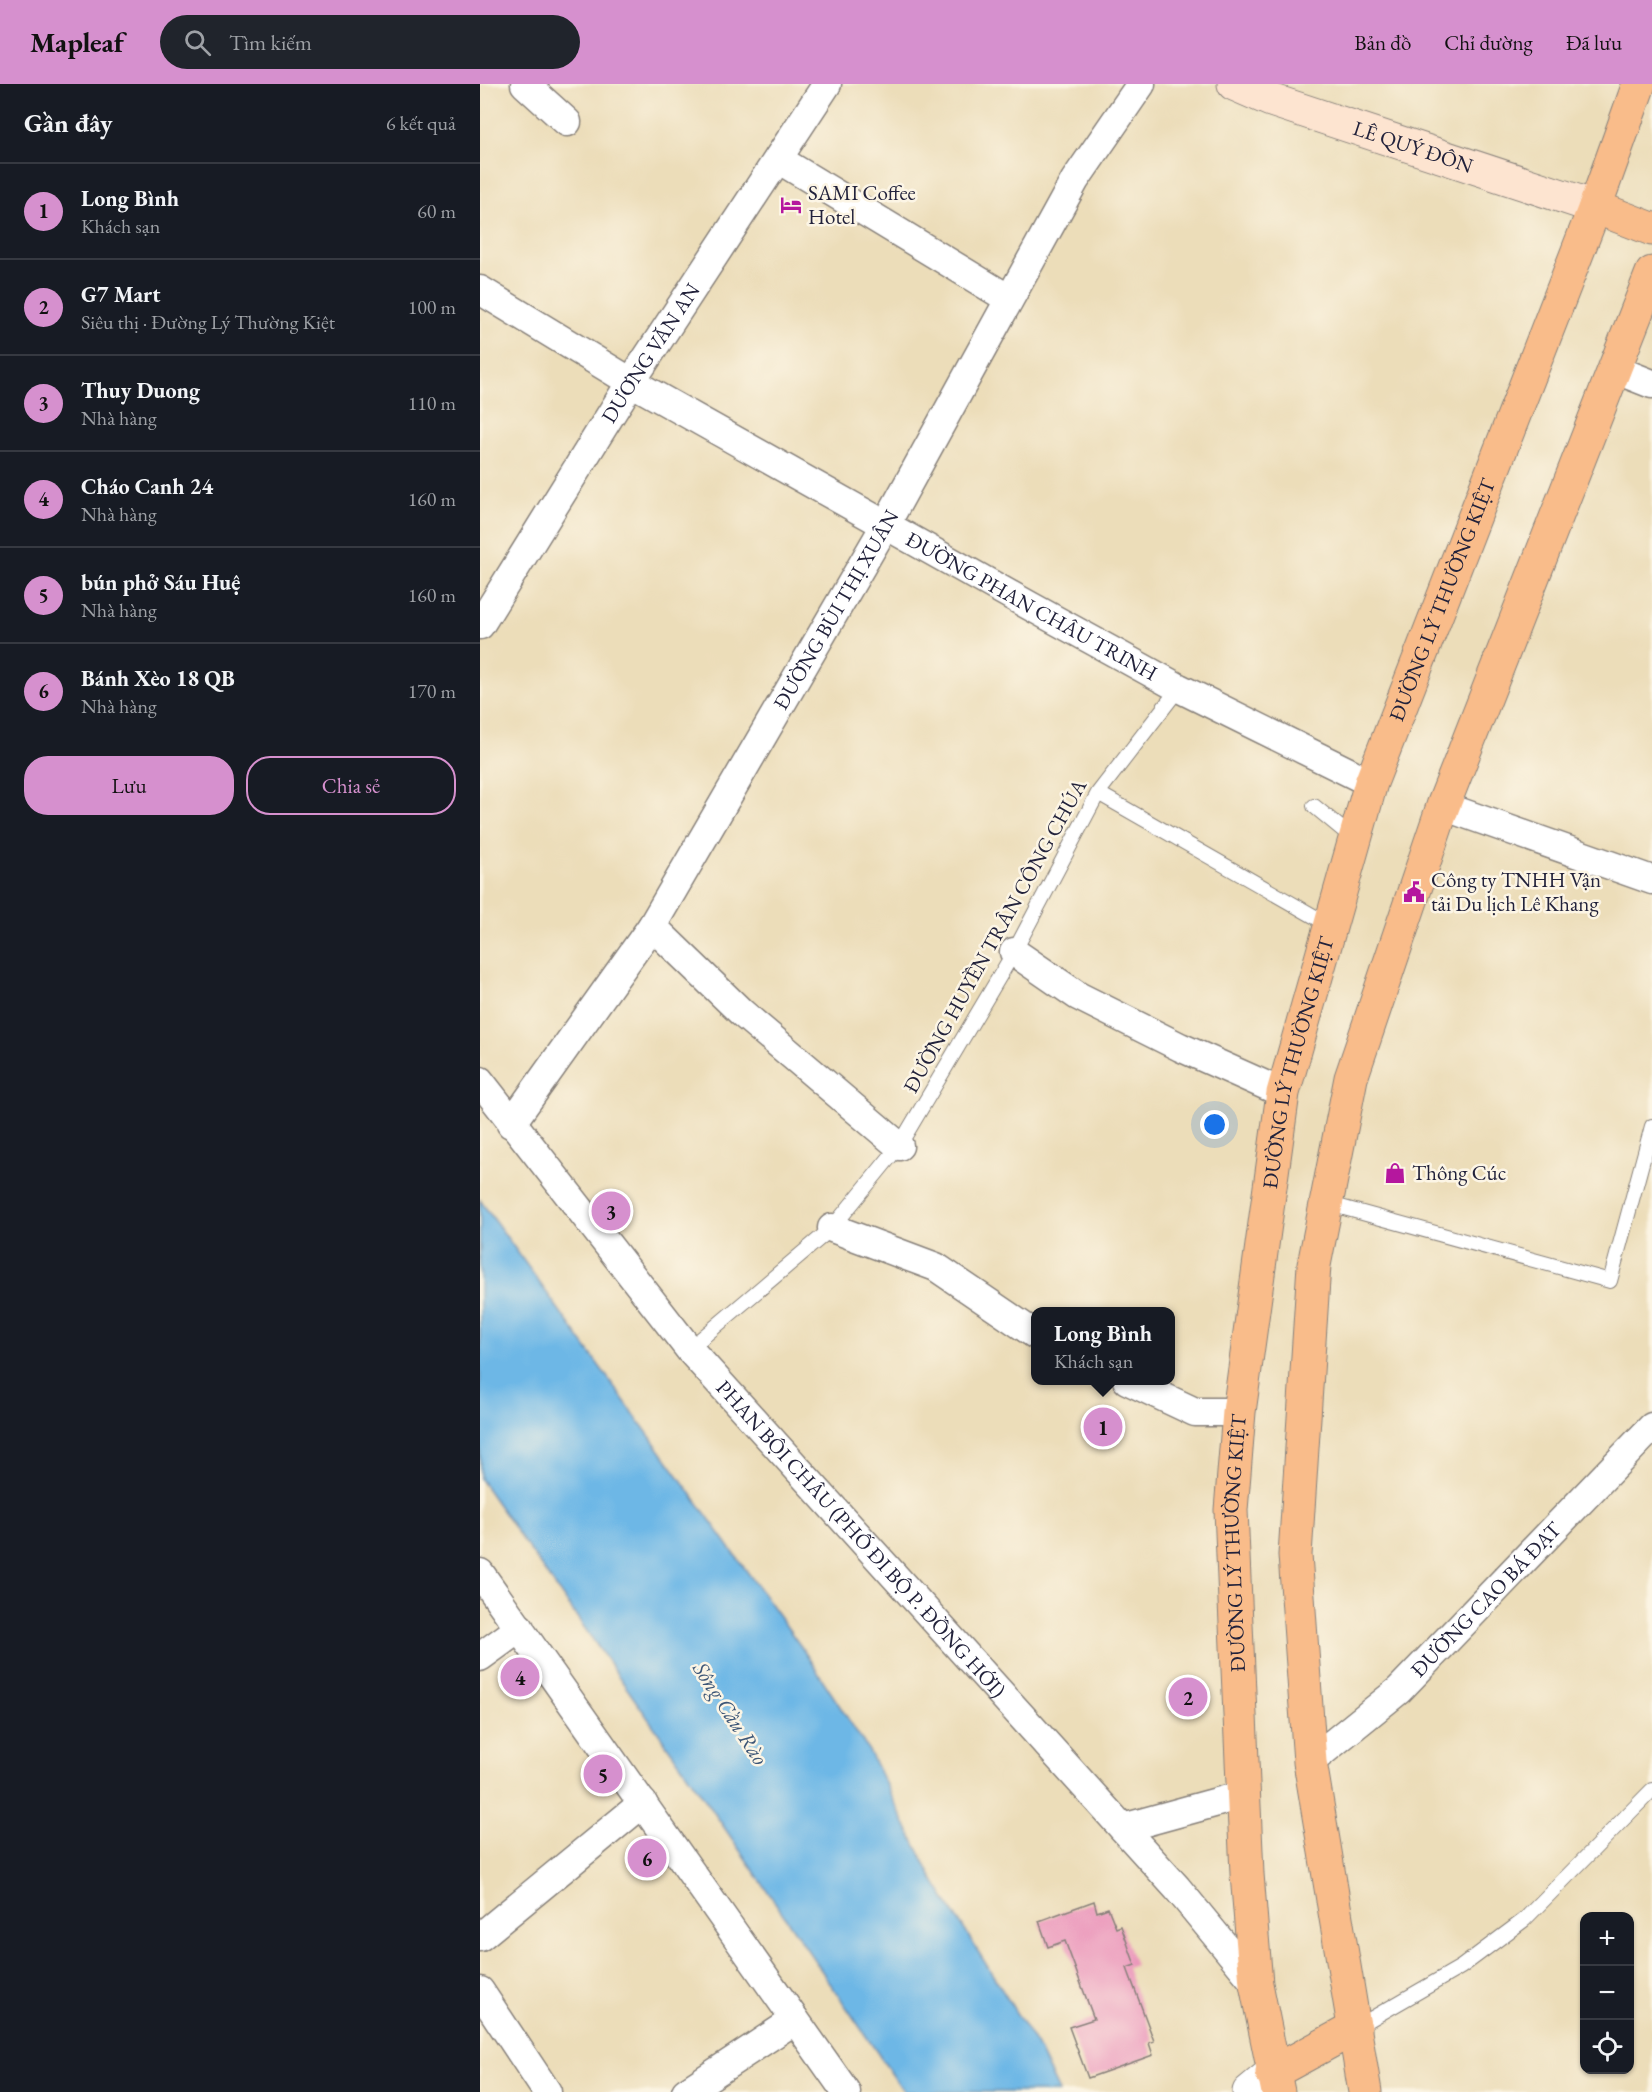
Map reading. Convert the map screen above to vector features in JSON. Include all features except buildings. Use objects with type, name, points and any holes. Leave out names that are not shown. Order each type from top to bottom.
[{"type":"main road","name":"LÊ QUÝ ĐÔN","points":[[1234,84],[1273,92],[1595,207]]},
{"type":"main road","name":"ĐƯỜNG LÝ THƯỜNG KIỆT","points":[[1266,2086],[1256,1984],[1243,1795],[1231,1510],[1239,1412],[1283,1093],[1371,783],[1595,207],[1639,84]]},
{"type":"main road","points":[[1595,207],[1652,229]]},
{"type":"main road","points":[[1365,2092],[1310,1762],[1295,1555],[1314,1265],[1351,1078],[1443,806],[1652,273]]},
{"type":"main road","points":[[1266,2086],[1355,2028]]},
{"type":"street","points":[[525,84],[567,122]]},
{"type":"street","name":"DƯƠNG VĂN AN","points":[[480,625],[631,382],[827,84]]},
{"type":"street","name":"ĐƯỜNG BÙI THỊ XUÂN","points":[[511,1124],[652,926],[886,524],[1075,180],[1141,84]]},
{"type":"street","points":[[778,159],[1009,299]]},
{"type":"street","name":"ĐƯỜNG PHAN CHÂU TRINH","points":[[480,290],[631,382],[1179,688],[1371,783]]},
{"type":"street","points":[[1614,369],[1652,384]]},
{"type":"street","points":[[1443,806],[1652,880]]},
{"type":"street","points":[[652,926],[742,1013],[899,1146]]},
{"type":"street","points":[[1014,952],[1078,996],[1180,1047],[1283,1093]]},
{"type":"street","name":"PHAN BỘI CHÂU (PHỐ ĐI BỘ P. ĐỒNG HỚI)","points":[[480,1081],[511,1124],[690,1349],[1177,1888],[1256,1984]]},
{"type":"street","points":[[832,1228],[936,1267],[1031,1332]]},
{"type":"street","points":[[1138,1385],[1195,1412],[1239,1412]]},
{"type":"street","name":"ĐƯỜNG CAO BÁ ĐẠT","points":[[1310,1762],[1399,1690],[1652,1427]]},
{"type":"street","points":[[480,1573],[846,2092]]},
{"type":"street","points":[[480,1657],[520,1628]]},
{"type":"street","points":[[1123,1828],[1243,1795]]},
{"type":"street","points":[[480,1937],[643,1803]]},
{"type":"street","points":[[480,1991],[546,2092]]},
{"type":"street","points":[[686,2092],[795,2020]]},
{"type":"lane","name":"ĐƯỜNG HUYỀN TRÂN CÔNG CHÚA","points":[[690,1349],[832,1228],[899,1146],[1014,952],[1098,793],[1179,688]]},
{"type":"lane","points":[[1098,793],[1330,926]]},
{"type":"lane","points":[[1314,806],[1355,840]]},
{"type":"lane","points":[[1326,1203],[1610,1281],[1652,1126]]},
{"type":"lane","points":[[1355,2028],[1461,1967],[1524,1920],[1652,1790]]},
{"type":"water","name":"Sông Cầu Rào","points":[[480,1200],[802,1648],[869,1751],[931,1876],[1037,2046],[1059,2092],[904,2092],[711,1808],[480,1479]]},
{"type":"place","name":"SAMI Coffee Hotel","points":[[791,205]]},
{"type":"place","name":"Công ty TNHH Vận tải Du lịch Lê Khang","points":[[1414,892]]},
{"type":"place","name":"Thông Cúc","points":[[1395,1173]]},
{"type":"place","name":"Thuy Duong","points":[[611,1211]]},
{"type":"place","name":"Long Bình","points":[[1103,1427]]},
{"type":"place","name":"Cháo Canh 24","points":[[520,1677]]},
{"type":"place","name":"G7 Mart","points":[[1188,1697]]},
{"type":"place","name":"bún phở Sáu Huệ","points":[[603,1774]]},
{"type":"place","name":"Bánh Xèo 18 QB","points":[[647,1858]]}]
